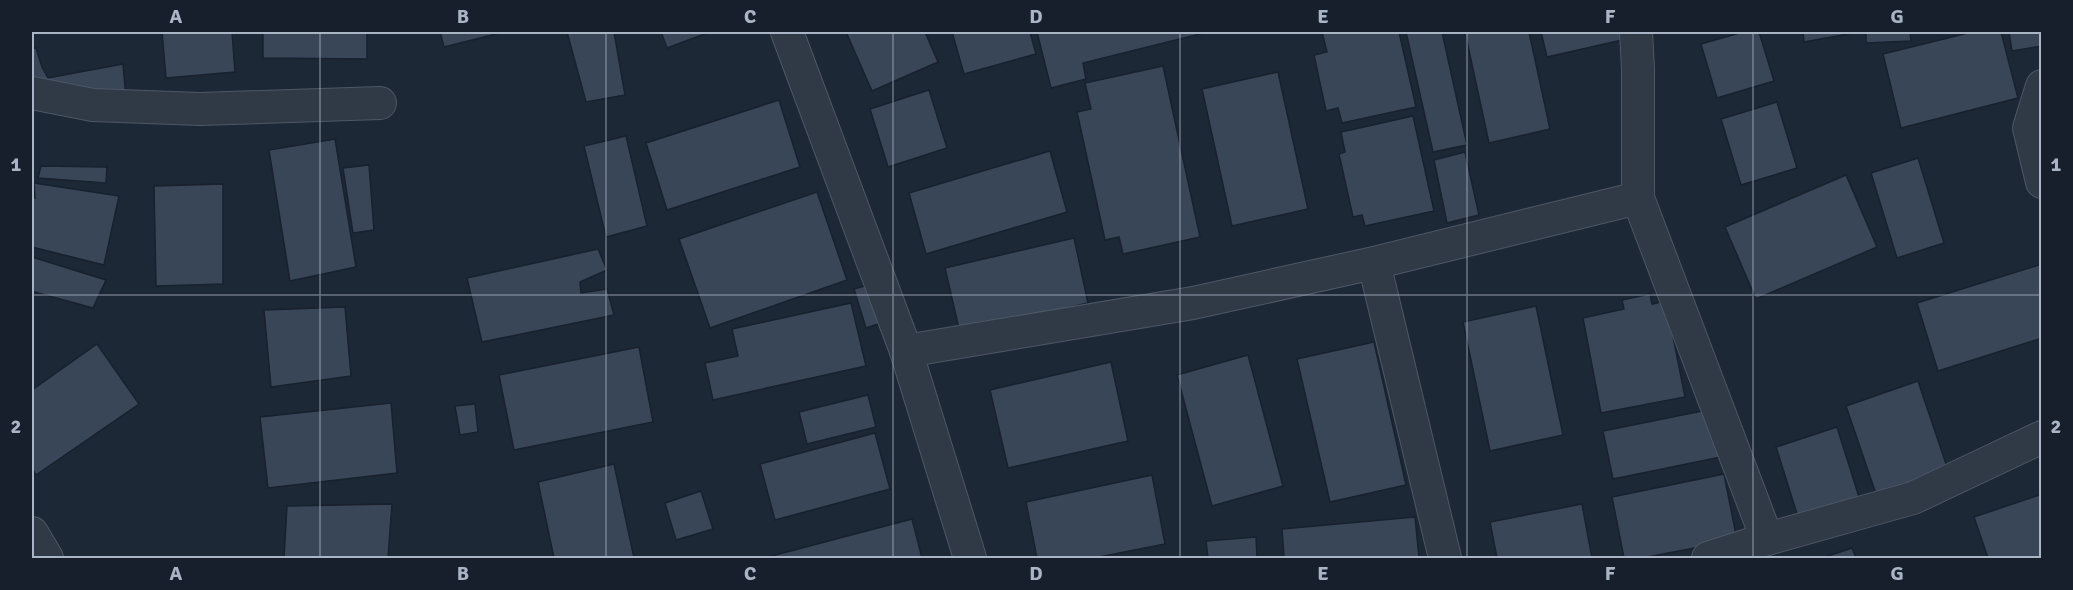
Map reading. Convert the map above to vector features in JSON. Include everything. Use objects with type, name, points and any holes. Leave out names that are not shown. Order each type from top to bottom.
[{"type":"street","points":[[787,32],[906,351],[970,558]]},
{"type":"street","points":[[1635,32],[1638,69],[1638,198],[1767,539]]},
{"type":"street","points":[[2042,86],[2029,128],[2042,182]]},
{"type":"street","points":[[32,93],[93,105],[200,109],[380,103]]},
{"type":"street","points":[[906,351],[1193,303],[1374,263],[1638,198]]},
{"type":"street","points":[[1374,263],[1445,558]]},
{"type":"street","points":[[1708,558],[1913,498],[2042,436]]},
{"type":"street","points":[[32,532],[47,558]]},
{"type":"building","points":[[162,32],[232,32],[235,72],[166,78]]},
{"type":"building","points":[[263,32],[367,32],[367,59],[263,58]]},
{"type":"building","points":[[440,32],[504,32],[444,47]]},
{"type":"building","points":[[567,32],[614,32],[625,95],[586,102]]},
{"type":"building","points":[[661,32],[710,32],[667,48]]},
{"type":"building","points":[[846,32],[925,32],[938,62],[872,91]]},
{"type":"building","points":[[952,32],[1030,32],[1036,54],[964,74]]},
{"type":"building","points":[[1037,32],[1208,32],[1083,63],[1086,79],[1051,88]]},
{"type":"building","points":[[1322,32],[1399,32],[1416,107],[1342,123],[1338,108],[1326,111],[1314,55],[1327,52]]},
{"type":"building","points":[[1406,32],[1442,32],[1467,145],[1433,152]]},
{"type":"building","points":[[1465,32],[1529,32],[1550,129],[1489,143]]},
{"type":"building","points":[[1541,32],[1629,32],[1631,38],[1547,57]]},
{"type":"building","points":[[1743,32],[1759,32],[1774,81],[1717,98],[1701,44]]},
{"type":"building","points":[[1803,32],[1859,32],[1804,42]]},
{"type":"building","points":[[1866,32],[1910,32],[1911,41],[1866,43]]},
{"type":"building","points":[[1972,32],[2001,32],[2018,98],[1901,128],[1883,54]]},
{"type":"building","points":[[2009,32],[2042,32],[2042,46],[2012,51]]},
{"type":"building","points":[[32,48],[36,48],[48,78],[123,64],[126,98],[32,86]]},
{"type":"building","points":[[1163,66],[1200,237],[1123,254],[1119,237],[1105,240],[1077,112],[1091,109],[1085,83]]},
{"type":"building","points":[[1278,72],[1308,209],[1232,226],[1202,89]]},
{"type":"building","points":[[929,90],[947,148],[888,167],[870,109]]},
{"type":"building","points":[[779,100],[800,167],[667,210],[646,143]]},
{"type":"building","points":[[1777,102],[1797,168],[1741,185],[1721,119]]},
{"type":"building","points":[[1413,116],[1434,211],[1365,226],[1362,215],[1353,217],[1339,154],[1345,152],[1341,132]]},
{"type":"building","points":[[626,136],[647,226],[606,237],[584,146]]},
{"type":"building","points":[[335,139],[356,267],[290,281],[269,150]]},
{"type":"building","points":[[1050,151],[1067,212],[926,254],[909,193]]},
{"type":"building","points":[[1465,152],[1479,215],[1447,223],[1434,160]]},
{"type":"building","points":[[1918,158],[1944,243],[1897,258],[1871,173]]},
{"type":"building","points":[[369,165],[374,230],[353,233],[343,168]]},
{"type":"building","points":[[41,166],[107,167],[106,183],[38,178]]},
{"type":"building","points":[[1846,175],[1877,247],[1756,299],[1725,227]]},
{"type":"building","points":[[34,183],[119,196],[104,265],[32,247]]},
{"type":"building","points":[[223,184],[223,284],[156,286],[154,186]]},
{"type":"building","points":[[817,192],[847,280],[710,328],[679,239]]},
{"type":"building","points":[[1074,238],[1088,303],[960,333],[945,268]]},
{"type":"building","points":[[598,249],[607,270],[580,282],[581,293],[607,289],[614,315],[482,342],[467,278]]},
{"type":"building","points":[[32,257],[106,280],[93,308],[34,292],[32,297]]},
{"type":"building","points":[[2042,264],[2042,338],[1938,371],[1917,303]]},
{"type":"building","points":[[878,282],[890,320],[866,328],[854,289]]},
{"type":"building","points":[[1650,294],[1652,304],[1666,301],[1685,397],[1601,413],[1583,318],[1624,309],[1622,300]]},
{"type":"building","points":[[851,303],[866,366],[713,400],[705,363],[738,356],[732,329]]},
{"type":"building","points":[[1536,306],[1563,435],[1490,451],[1463,322]]},
{"type":"building","points":[[345,307],[351,376],[271,387],[264,310]]},
{"type":"building","points":[[1374,342],[1406,485],[1330,502],[1297,359]]},
{"type":"building","points":[[97,344],[139,404],[36,475],[32,468],[32,390]]},
{"type":"building","points":[[639,347],[653,422],[514,450],[499,375]]},
{"type":"building","points":[[1248,355],[1283,486],[1212,506],[1177,375]]},
{"type":"building","points":[[1111,362],[1128,441],[1008,468],[990,390]]},
{"type":"building","points":[[1918,381],[1948,470],[1876,494],[1846,406]]},
{"type":"building","points":[[868,395],[876,427],[807,444],[799,412]]},
{"type":"building","points":[[391,403],[397,473],[268,488],[260,417]]},
{"type":"building","points":[[475,404],[478,432],[460,435],[455,406]]},
{"type":"building","points":[[1712,409],[1721,457],[1613,479],[1603,431]]},
{"type":"building","points":[[1837,427],[1859,497],[1798,517],[1776,447]]},
{"type":"building","points":[[875,433],[890,489],[775,520],[760,464]]},
{"type":"building","points":[[614,464],[634,558],[554,558],[538,482]]},
{"type":"building","points":[[1724,474],[1737,540],[1642,558],[1624,558],[1612,497]]},
{"type":"building","points":[[1152,475],[1165,544],[1094,558],[1037,558],[1026,502]]},
{"type":"building","points":[[701,491],[713,529],[676,540],[665,503]]},
{"type":"building","points":[[2042,494],[2042,558],[1988,558],[1974,517]]},
{"type":"building","points":[[392,504],[388,558],[284,558],[287,506]]},
{"type":"building","points":[[1582,504],[1592,558],[1497,558],[1490,522]]},
{"type":"building","points":[[1415,517],[1419,558],[1284,558],[1282,529]]},
{"type":"building","points":[[912,519],[922,558],[764,558]]},
{"type":"building","points":[[1256,537],[1257,558],[1208,558],[1206,541]]},
{"type":"building","points":[[1852,548],[1856,558],[1822,558]]}]
